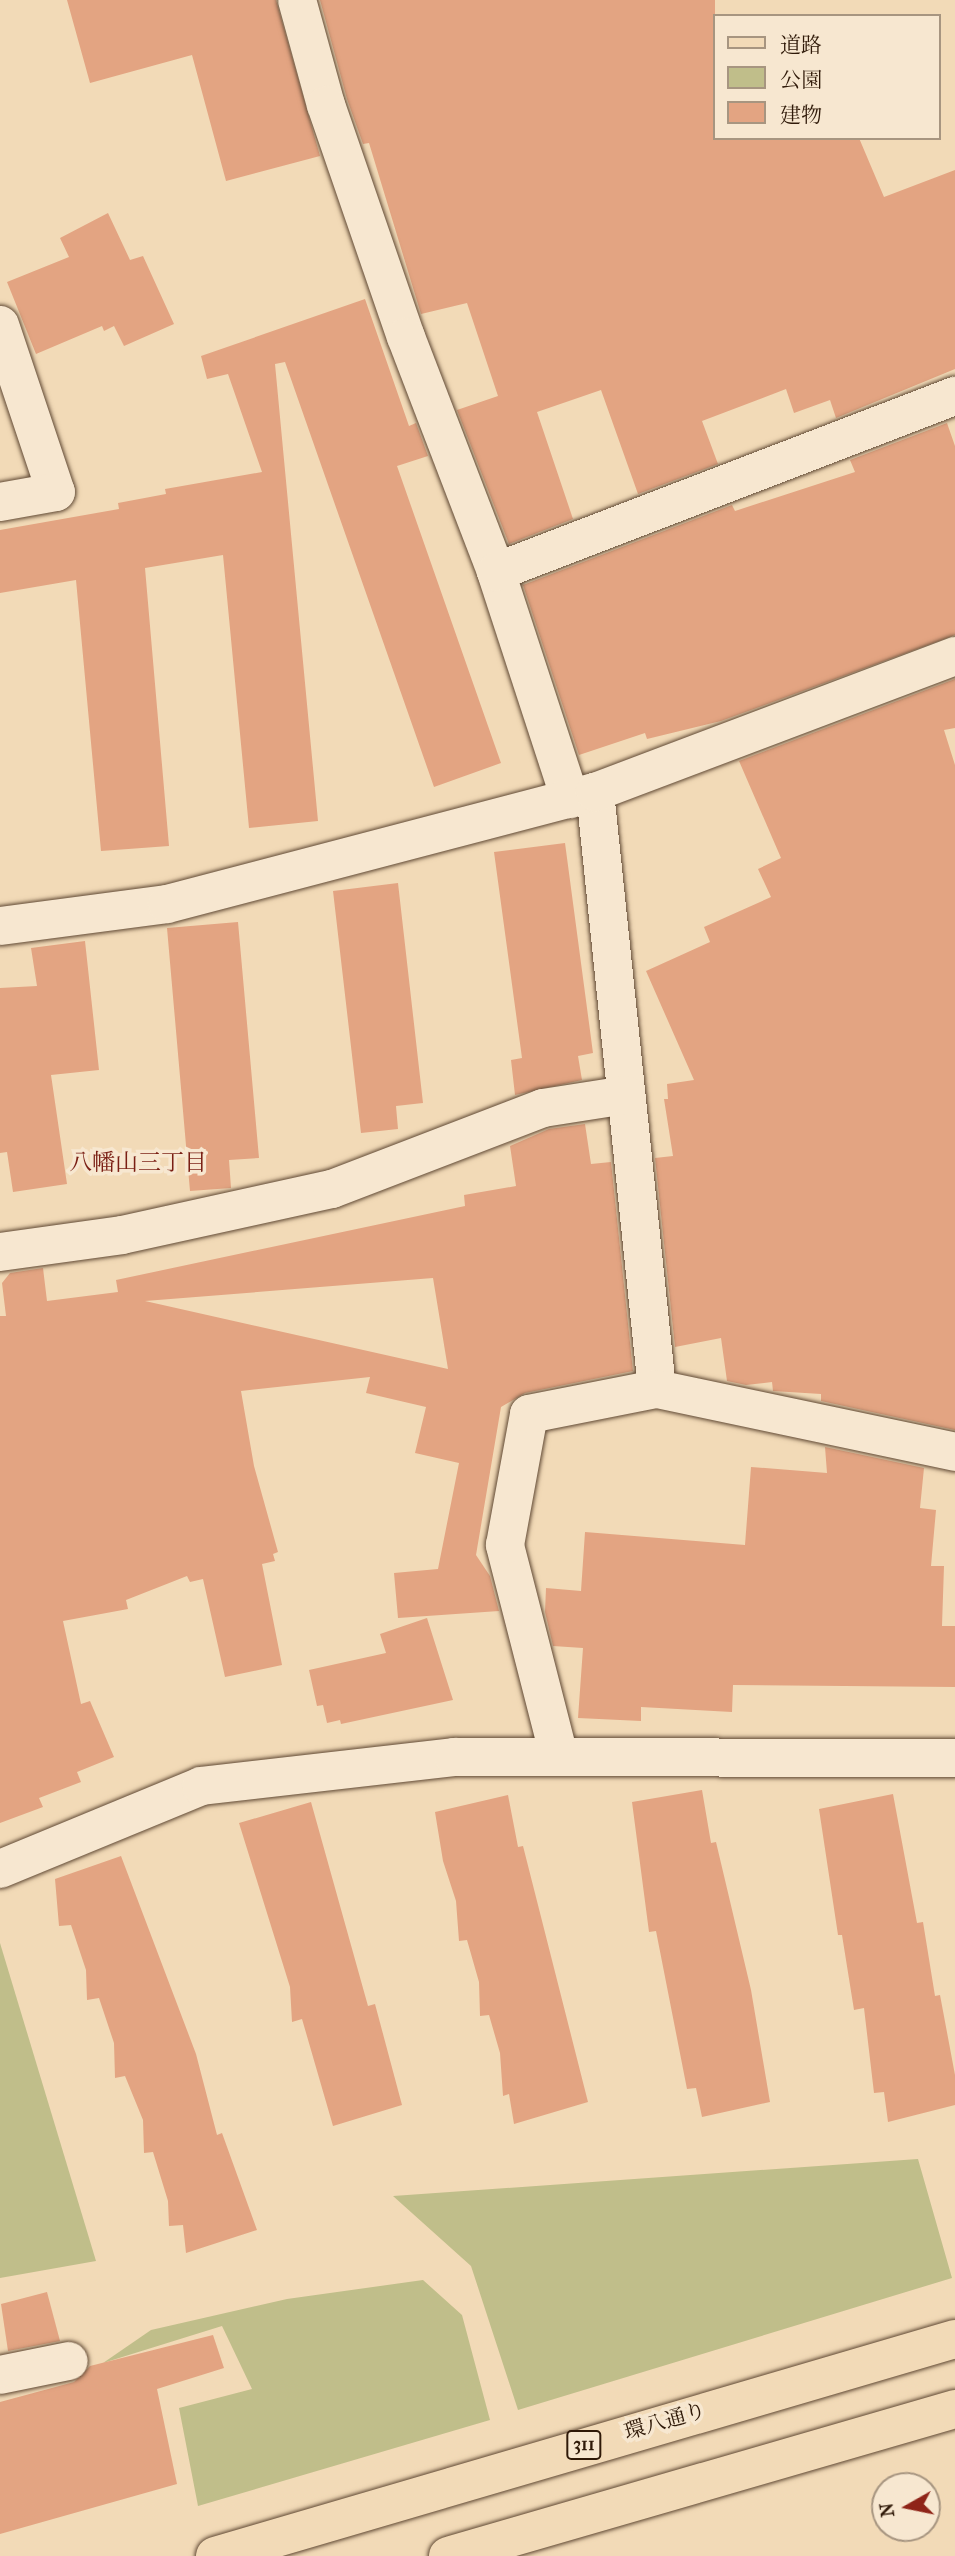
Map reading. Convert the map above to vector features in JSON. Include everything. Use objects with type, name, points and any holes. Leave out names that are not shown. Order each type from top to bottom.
[{"type":"main road","name":"環八通り","points":[[215,2556],[955,2339]]},
{"type":"main road","points":[[448,2556],[955,2409]]},
{"type":"street","points":[[297,0],[326,105],[406,337],[582,796],[626,1095],[657,1389]]},
{"type":"street","points":[[0,325],[56,492],[0,502]]},
{"type":"street","points":[[496,572],[955,396]]},
{"type":"street","points":[[0,926],[167,904],[582,796],[955,656]]},
{"type":"street","points":[[0,1252],[122,1235],[332,1189],[543,1108],[626,1095]]},
{"type":"street","points":[[559,1756],[505,1545],[529,1414],[657,1389],[955,1452]]},
{"type":"street","points":[[0,1869],[201,1786],[454,1757],[955,1758]]},
{"type":"street","points":[[0,2375],[69,2361]]},
{"type":"green space","points":[[0,1943],[96,2261],[0,2278]]},
{"type":"green space","points":[[918,2159],[952,2278],[518,2410],[471,2266],[393,2196]]},
{"type":"green space","points":[[423,2280],[462,2315],[490,2420],[198,2506],[179,2408],[252,2389],[222,2326],[103,2363],[151,2330],[287,2299]]},
{"type":"building","points":[[67,0],[276,0],[320,156],[226,181],[192,55],[90,83]]},
{"type":"building","points":[[320,0],[715,0],[713,140],[860,140],[884,197],[955,170],[955,369],[836,418],[830,400],[794,413],[786,389],[702,421],[718,464],[638,494],[601,390],[537,412],[573,519],[509,544],[457,410],[498,396],[467,303],[421,314],[369,143],[363,144],[347,99]]},
{"type":"building","points":[[108,213],[130,260],[143,256],[174,324],[124,346],[114,326],[104,331],[102,326],[36,354],[7,282],[69,257],[60,238]]},
{"type":"building","points":[[365,299],[409,426],[416,423],[428,456],[397,466],[501,763],[434,787],[285,362],[275,364],[318,821],[249,828],[223,555],[145,568],[169,846],[101,851],[76,580],[0,593],[0,530],[119,509],[118,503],[166,494],[165,489],[262,472],[228,374],[207,379],[201,356]]},
{"type":"building","points":[[947,423],[955,446],[955,635],[721,721],[647,739],[645,733],[579,755],[523,585],[732,505],[735,511],[855,472],[850,460]]},
{"type":"building","points":[[955,679],[955,728],[944,730],[955,765],[955,1430],[821,1401],[821,1394],[773,1391],[772,1382],[746,1385],[727,1381],[721,1338],[675,1347],[655,1158],[673,1156],[664,1099],[668,1099],[667,1084],[694,1080],[646,971],[710,942],[704,927],[771,897],[758,869],[781,858],[739,761]]},
{"type":"building","points":[[565,843],[593,1053],[578,1056],[582,1080],[515,1095],[511,1060],[522,1058],[494,852]]},
{"type":"building","points":[[398,883],[423,1103],[396,1106],[398,1129],[361,1133],[333,891]]},
{"type":"building","points":[[238,922],[259,1158],[229,1160],[231,1188],[190,1191],[167,928]]},
{"type":"building","points":[[85,941],[99,1070],[51,1075],[67,1184],[13,1192],[7,1152],[0,1153],[0,988],[37,986],[31,948]]},
{"type":"building","points":[[585,1124],[591,1164],[611,1162],[633,1371],[525,1393],[501,1407],[476,1555],[490,1576],[499,1611],[398,1618],[394,1573],[438,1569],[459,1463],[415,1453],[426,1407],[366,1393],[370,1377],[241,1391],[254,1466],[278,1552],[273,1554],[275,1561],[262,1564],[282,1665],[225,1677],[203,1579],[190,1582],[187,1576],[126,1600],[128,1609],[63,1621],[81,1704],[90,1701],[114,1757],[77,1772],[81,1782],[39,1798],[43,1807],[0,1823],[0,1316],[6,1316],[2,1283],[10,1273],[43,1268],[47,1301],[118,1292],[116,1280],[465,1206],[464,1195],[516,1186],[510,1146],[549,1129]],"holes":[[[433,1278],[448,1369],[145,1301]]]},
{"type":"building","points":[[825,1447],[924,1468],[920,1508],[936,1510],[931,1566],[944,1566],[942,1626],[955,1626],[955,1687],[733,1685],[732,1712],[641,1707],[641,1721],[578,1718],[583,1648],[553,1646],[545,1612],[546,1588],[581,1591],[585,1532],[745,1545],[751,1467],[827,1473]]},
{"type":"building","points":[[427,1618],[453,1700],[341,1724],[340,1720],[327,1723],[323,1705],[317,1706],[309,1670],[386,1653],[380,1634]]},
{"type":"building","points":[[702,1790],[711,1843],[716,1842],[751,1990],[770,2102],[702,2117],[696,2088],[687,2089],[656,1931],[649,1932],[632,1802]]},
{"type":"building","points":[[893,1794],[917,1923],[923,1922],[935,1996],[940,1995],[955,2075],[955,2105],[888,2122],[884,2092],[874,2093],[864,2008],[854,2010],[842,1935],[838,1935],[819,1809]]},
{"type":"building","points":[[508,1795],[518,1847],[523,1846],[588,2102],[514,2124],[509,2094],[503,2096],[500,2053],[489,2015],[480,2016],[479,1982],[467,1940],[459,1941],[456,1901],[443,1861],[435,1812]]},
{"type":"building","points":[[311,1802],[368,2006],[375,2004],[402,2105],[333,2126],[302,2019],[292,2022],[290,1987],[239,1823]]},
{"type":"building","points":[[121,1856],[196,2054],[217,2135],[222,2133],[257,2230],[186,2253],[183,2225],[169,2226],[168,2201],[153,2152],[144,2153],[143,2120],[125,2076],[115,2078],[114,2043],[99,1998],[87,2000],[86,1970],[71,1925],[59,1926],[55,1879]]},
{"type":"building","points":[[47,2292],[60,2341],[8,2351],[1,2304]]},
{"type":"building","points":[[213,2335],[224,2368],[157,2389],[177,2484],[0,2534],[0,2402],[74,2382],[90,2366]]},
{"type":"district","name":"八幡山三丁目","points":[[138,1163]]}]
